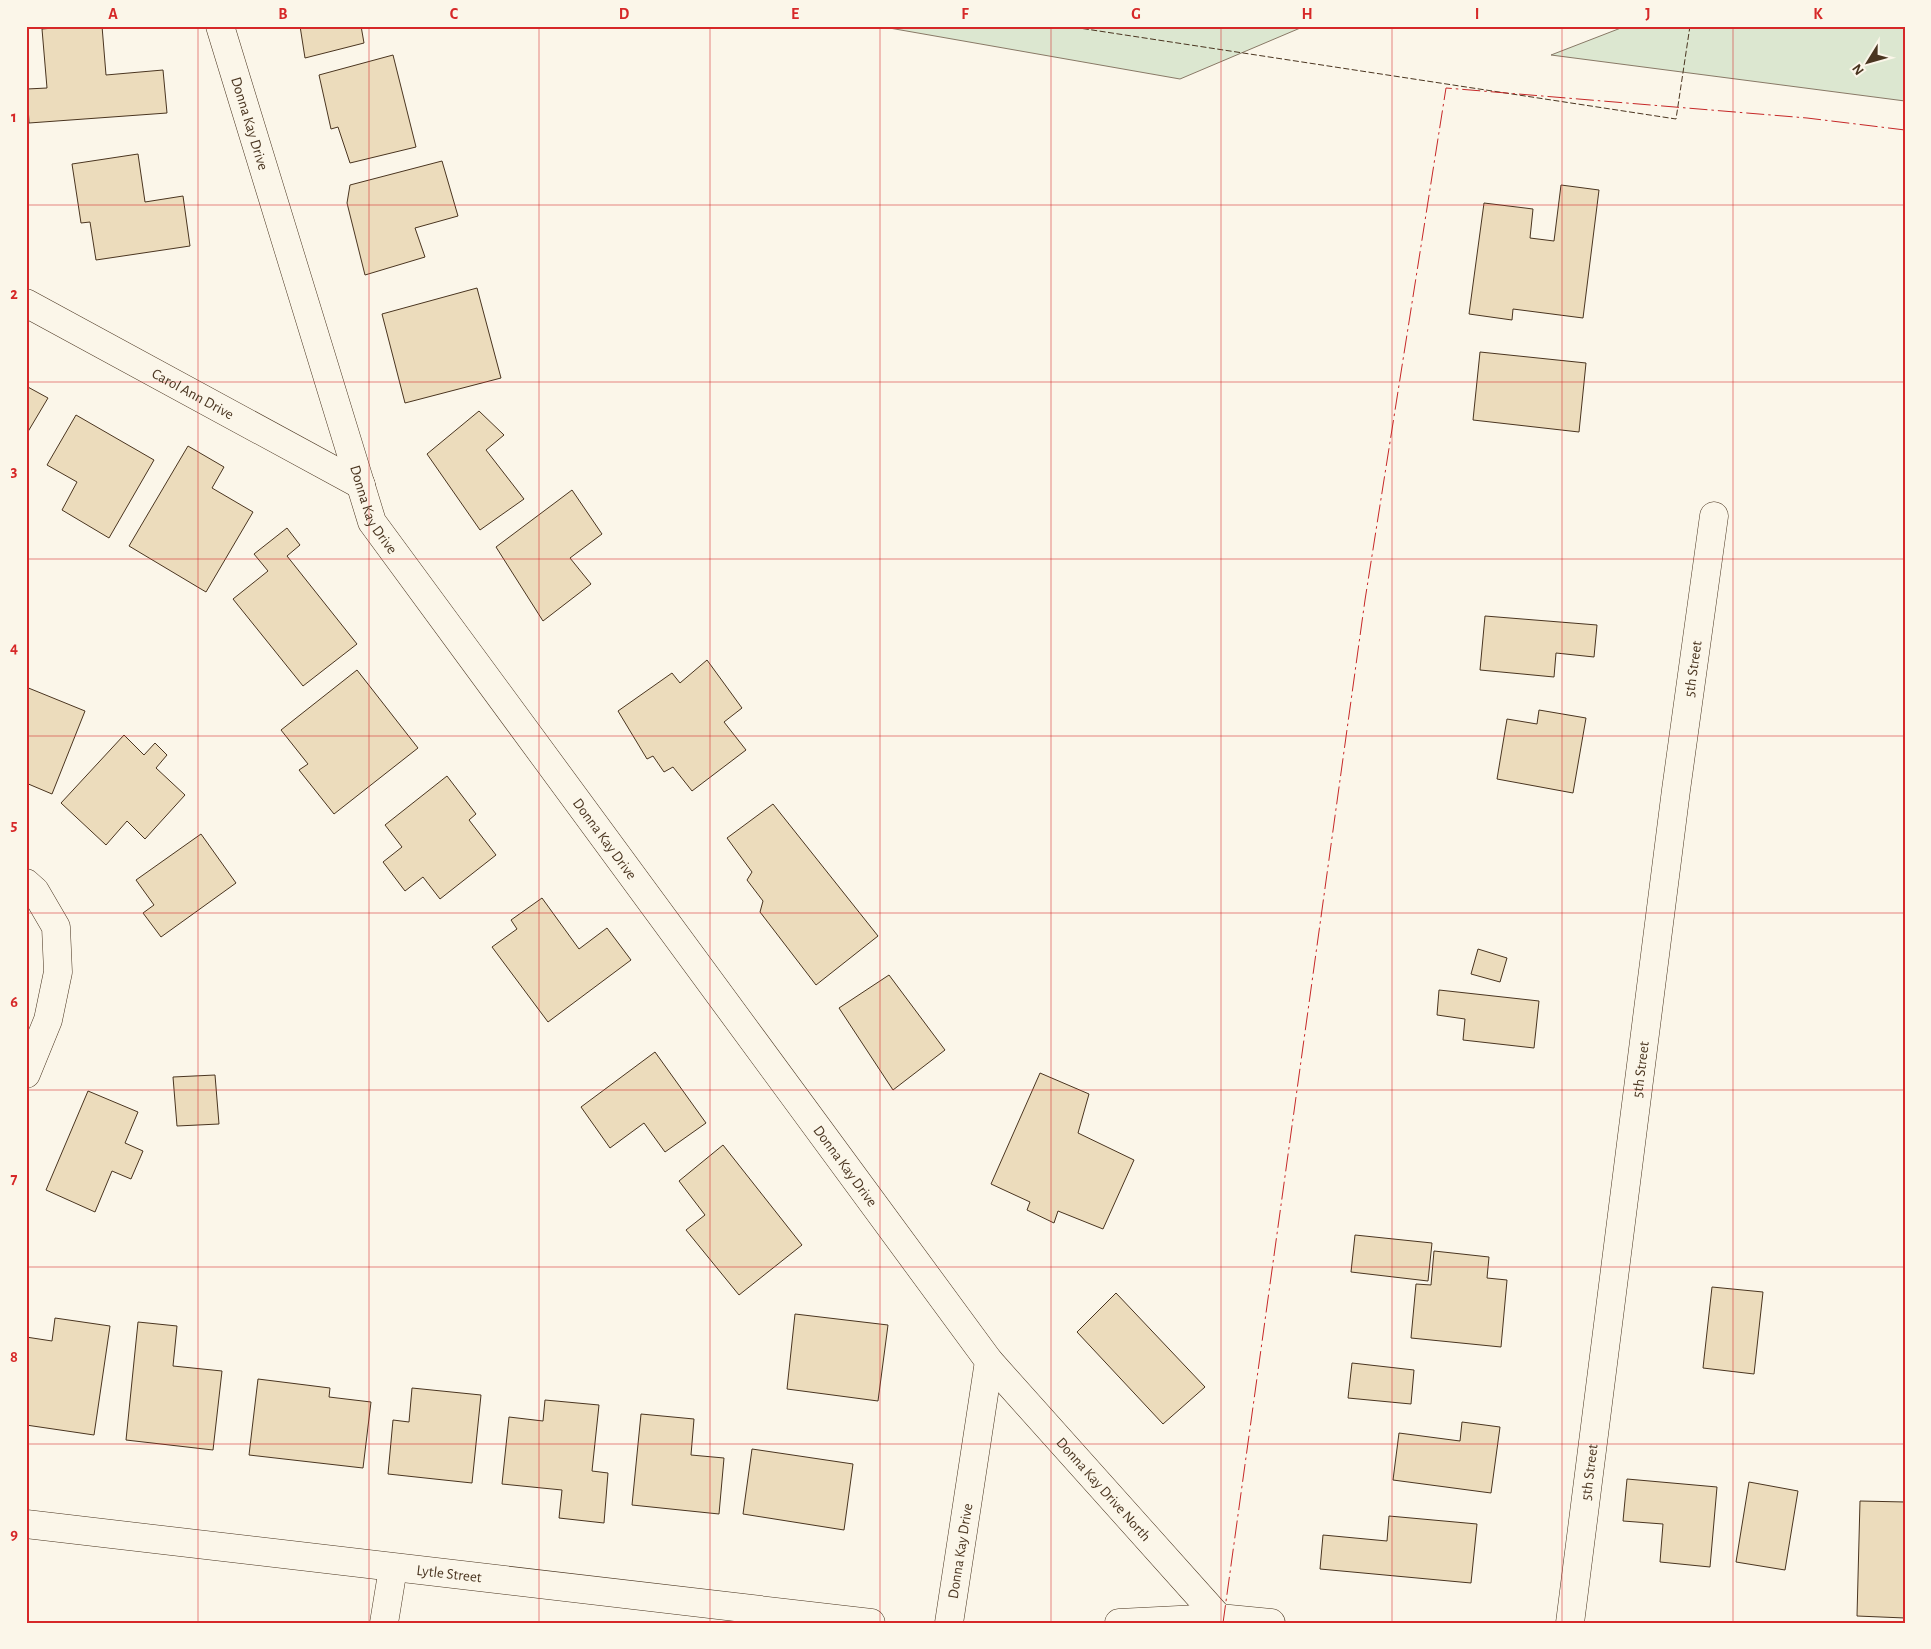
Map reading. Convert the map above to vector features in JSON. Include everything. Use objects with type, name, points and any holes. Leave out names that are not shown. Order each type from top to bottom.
[{"type":"street","name":"Donna Kay Drive","points":[[220,26],[372,522],[989,1361],[949,1623]]},
{"type":"street","name":"Carol Ann Drive","points":[[26,303],[361,485]]},
{"type":"street","name":"5th Street","points":[[1570,1623],[1675,800],[1714,516]]},
{"type":"street","points":[[26,883],[35,891],[56,927],[58,972],[48,1020],[26,1074]]},
{"type":"street","name":"Donna Kay Drive North","points":[[989,1361],[1219,1618]]},
{"type":"street","name":"Lytle Street","points":[[26,1524],[871,1623]]},
{"type":"street","points":[[384,1623],[394,1568]]},
{"type":"street","points":[[1119,1623],[1219,1618],[1271,1623]]},
{"type":"green space","points":[[878,26],[1305,26],[1180,79]]},
{"type":"green space","points":[[1626,26],[1905,26],[1905,101],[1551,55]]},
{"type":"building","points":[[102,26],[106,75],[163,70],[167,113],[29,123],[27,89],[47,88],[42,29]]},
{"type":"building","points":[[300,26],[361,26],[364,43],[305,58]]},
{"type":"building","points":[[393,55],[416,147],[350,163],[338,127],[331,129],[319,75]]},
{"type":"building","points":[[138,154],[145,202],[183,196],[190,246],[96,260],[90,222],[81,223],[72,164]]},
{"type":"building","points":[[442,161],[458,216],[415,228],[425,257],[365,275],[347,203],[350,185]]},
{"type":"building","points":[[1561,185],[1599,190],[1583,318],[1513,309],[1512,320],[1469,314],[1484,203],[1533,209],[1530,238],[1554,241]]},
{"type":"building","points":[[477,288],[501,378],[405,403],[382,314]]},
{"type":"building","points":[[1480,352],[1586,363],[1579,432],[1473,420]]},
{"type":"building","points":[[26,386],[48,398],[26,435]]},
{"type":"building","points":[[479,411],[504,435],[486,450],[524,499],[480,530],[427,454]]},
{"type":"building","points":[[76,415],[154,460],[109,538],[62,510],[77,482],[47,465]]},
{"type":"building","points":[[188,446],[224,467],[212,488],[253,512],[206,592],[129,546]]},
{"type":"building","points":[[572,490],[602,534],[570,558],[591,584],[543,621],[496,547]]},
{"type":"building","points":[[287,528],[300,545],[287,556],[357,644],[303,686],[233,599],[268,571],[254,554]]},
{"type":"building","points":[[1485,616],[1597,625],[1594,657],[1556,653],[1554,677],[1480,670]]},
{"type":"building","points":[[707,660],[742,708],[724,722],[746,750],[692,791],[673,767],[664,772],[653,756],[647,759],[618,711],[672,673],[680,683]]},
{"type":"building","points":[[357,670],[418,748],[334,814],[299,770],[308,764],[281,730]]},
{"type":"building","points":[[26,687],[85,711],[52,794],[26,783]]},
{"type":"building","points":[[1539,710],[1586,718],[1573,793],[1497,779],[1507,719],[1537,724]]},
{"type":"building","points":[[124,735],[144,755],[155,743],[167,755],[156,768],[185,795],[145,839],[127,821],[106,845],[61,803]]},
{"type":"building","points":[[447,776],[476,814],[469,820],[496,855],[440,899],[423,877],[405,891],[383,862],[402,847],[385,825]]},
{"type":"building","points":[[773,804],[878,936],[816,985],[760,912],[763,901],[747,880],[752,872],[727,838]]},
{"type":"building","points":[[201,834],[236,883],[161,937],[143,913],[154,905],[136,880]]},
{"type":"building","points":[[542,898],[579,949],[607,928],[631,960],[548,1022],[492,947],[517,929],[511,920]]},
{"type":"building","points":[[1478,949],[1507,958],[1500,982],[1471,974]]},
{"type":"building","points":[[889,975],[945,1050],[893,1090],[839,1008]]},
{"type":"building","points":[[1439,990],[1539,1001],[1534,1048],[1463,1040],[1465,1019],[1437,1015]]},
{"type":"building","points":[[655,1052],[706,1123],[665,1152],[644,1123],[610,1148],[581,1107]]},
{"type":"building","points":[[1040,1073],[1089,1094],[1078,1133],[1134,1160],[1103,1229],[1058,1211],[1054,1223],[1027,1210],[1030,1202],[991,1184]]},
{"type":"building","points":[[215,1075],[219,1124],[177,1126],[173,1077]]},
{"type":"building","points":[[88,1091],[138,1112],[125,1143],[143,1151],[131,1179],[112,1171],[95,1212],[46,1190]]},
{"type":"building","points":[[723,1145],[802,1245],[739,1295],[686,1230],[705,1215],[679,1181]]},
{"type":"building","points":[[1355,1235],[1432,1243],[1428,1281],[1351,1272]]},
{"type":"building","points":[[1434,1251],[1489,1257],[1487,1278],[1507,1280],[1501,1347],[1411,1338],[1416,1284],[1431,1285]]},
{"type":"building","points":[[1712,1287],[1763,1292],[1754,1374],[1703,1368]]},
{"type":"building","points":[[1116,1293],[1205,1387],[1163,1424],[1077,1332]]},
{"type":"building","points":[[795,1314],[888,1325],[878,1401],[787,1389]]},
{"type":"building","points":[[55,1318],[110,1326],[94,1435],[26,1425],[26,1337],[52,1341]]},
{"type":"building","points":[[138,1322],[177,1326],[173,1366],[222,1371],[213,1450],[126,1440]]},
{"type":"building","points":[[1352,1363],[1414,1370],[1411,1404],[1348,1398]]},
{"type":"building","points":[[258,1379],[330,1388],[329,1397],[371,1402],[363,1468],[249,1455]]},
{"type":"building","points":[[412,1388],[481,1395],[472,1483],[388,1474],[393,1420],[409,1422]]},
{"type":"building","points":[[545,1400],[599,1405],[592,1471],[608,1473],[604,1523],[559,1518],[562,1490],[502,1484],[509,1417],[543,1421]]},
{"type":"building","points":[[641,1414],[694,1419],[691,1455],[724,1458],[719,1514],[632,1505]]},
{"type":"building","points":[[1462,1422],[1500,1427],[1491,1493],[1393,1480],[1399,1433],[1460,1441]]},
{"type":"building","points":[[752,1449],[853,1464],[844,1530],[743,1514]]},
{"type":"building","points":[[1627,1479],[1717,1487],[1710,1567],[1660,1562],[1663,1524],[1623,1521]]},
{"type":"building","points":[[1749,1482],[1798,1491],[1785,1570],[1736,1562]]},
{"type":"building","points":[[1860,1501],[1905,1502],[1905,1618],[1857,1616]]},
{"type":"building","points":[[1389,1516],[1477,1524],[1471,1583],[1320,1569],[1323,1535],[1387,1541]]},
{"type":"fence","points":[[1066,26],[1676,119],[1690,26]]},
{"type":"power","points":[[1223,1623],[1365,600],[1446,88],[1807,118],[1905,130]]}]
